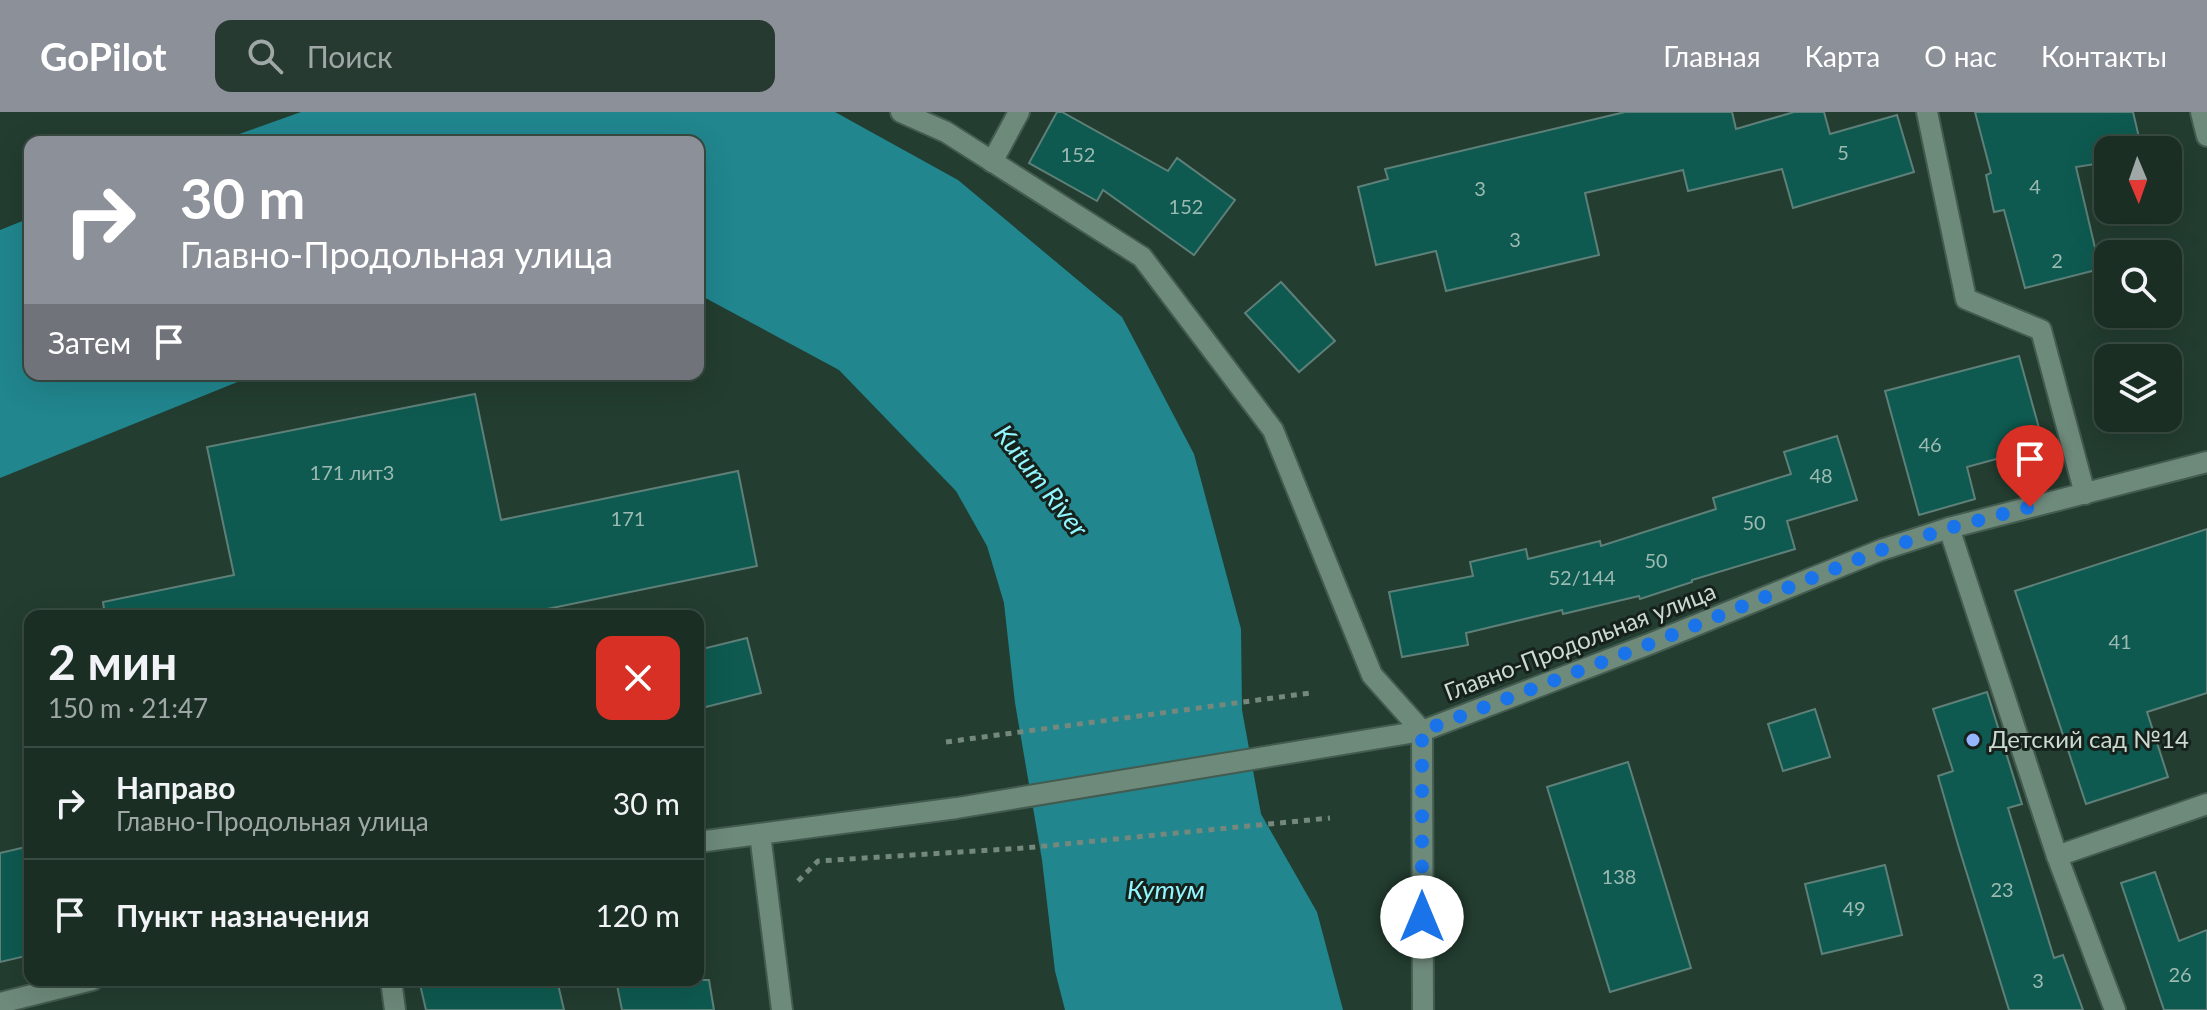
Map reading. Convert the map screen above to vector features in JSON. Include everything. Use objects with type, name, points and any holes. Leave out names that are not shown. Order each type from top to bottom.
[{"type":"street","points":[[901,112],[946,132],[1142,257],[1273,430],[1372,675],[1422,731],[1423,1010]]},
{"type":"street","points":[[992,162],[1019,112]]},
{"type":"street","points":[[1927,112],[1966,299],[2041,330],[2085,494]]},
{"type":"street","points":[[2201,112],[2207,136]]},
{"type":"street","name":"Главно-Продольная улица","points":[[704,841],[957,808],[1422,731],[1652,643],[1881,550],[1949,528],[2207,462]]},
{"type":"street","points":[[1949,528],[2057,856],[2115,1010]]},
{"type":"street","points":[[2057,856],[2207,804]]},
{"type":"street","points":[[760,834],[782,1010]]},
{"type":"street","points":[[0,1003],[68,986]]},
{"type":"street","points":[[392,986],[395,1010]]},
{"type":"path","points":[[946,742],[1310,693]]},
{"type":"path","points":[[798,881],[818,861],[1024,848],[1330,818]]},
{"type":"water","name":"Кутум","points":[[301,112],[835,112],[958,180],[1122,317],[1194,454],[1241,629],[1242,710],[1261,814],[1317,912],[1343,1010],[1065,1010],[1055,971],[1042,860],[1015,703],[1004,603],[987,546],[956,491],[839,370],[704,297],[704,136],[234,136]]},
{"type":"water","points":[[24,220],[24,380],[242,380],[0,478],[0,230]]},
{"type":"building","points":[[1057,112],[1168,171],[1177,158],[1235,200],[1194,255],[1103,190],[1097,201],[1029,163]]},
{"type":"building","points":[[1625,112],[1732,112],[1736,129],[1794,112],[1824,112],[1830,134],[1897,115],[1914,172],[1793,208],[1782,169],[1688,191],[1683,170],[1585,193],[1599,255],[1446,291],[1436,251],[1376,265],[1358,187],[1388,179],[1385,169]]},
{"type":"building","points":[[1975,112],[2133,112],[2139,136],[2094,136],[2094,164],[2076,167],[2094,244],[2094,271],[2025,288],[2004,210],[1994,212],[1986,175],[1991,173]]},
{"type":"building","points":[[1281,282],[1335,341],[1299,372],[1245,313]]},
{"type":"building","points":[[2019,356],[2044,446],[1967,467],[1975,499],[1919,515],[1885,391]]},
{"type":"building","points":[[475,394],[501,520],[738,471],[757,566],[542,610],[104,610],[103,602],[234,575],[207,447]]},
{"type":"building","points":[[1837,436],[1857,500],[1787,521],[1795,549],[1640,599],[1639,596],[1563,614],[1562,610],[1466,633],[1468,645],[1402,657],[1389,592],[1473,576],[1470,562],[1526,549],[1528,559],[1600,541],[1601,546],[1716,509],[1713,498],[1791,474],[1784,452]]},
{"type":"building","points":[[2207,529],[2207,693],[2147,712],[2168,777],[2086,804],[2015,591]]},
{"type":"building","points":[[747,638],[761,693],[704,707],[704,649]]},
{"type":"building","points":[[1987,692],[2022,804],[2008,808],[2054,958],[2063,955],[2083,1010],[2009,1010],[1959,848],[1938,776],[1953,771],[1933,709]]},
{"type":"building","points":[[1815,709],[1830,757],[1783,771],[1768,724]]},
{"type":"building","points":[[1628,762],[1691,968],[1610,992],[1547,787]]},
{"type":"building","points":[[24,847],[24,956],[0,962],[0,853]]},
{"type":"building","points":[[1885,865],[1902,935],[1822,954],[1805,884]]},
{"type":"building","points":[[2155,872],[2179,941],[2207,930],[2207,1010],[2164,1010],[2121,883]]},
{"type":"building","points":[[704,980],[709,980],[714,1010],[622,1010],[617,986],[704,986]]},
{"type":"building","points":[[420,986],[558,986],[564,1010],[426,1010]]},
{"type":"place","name":"Детский сад №14","points":[[1973,740]]},
{"type":"route","points":[[1422,917],[1422,731],[1652,643],[1881,550],[2030,507]]},
{"type":"water label","name":"Kutum River","points":[[1041,481]]}]
